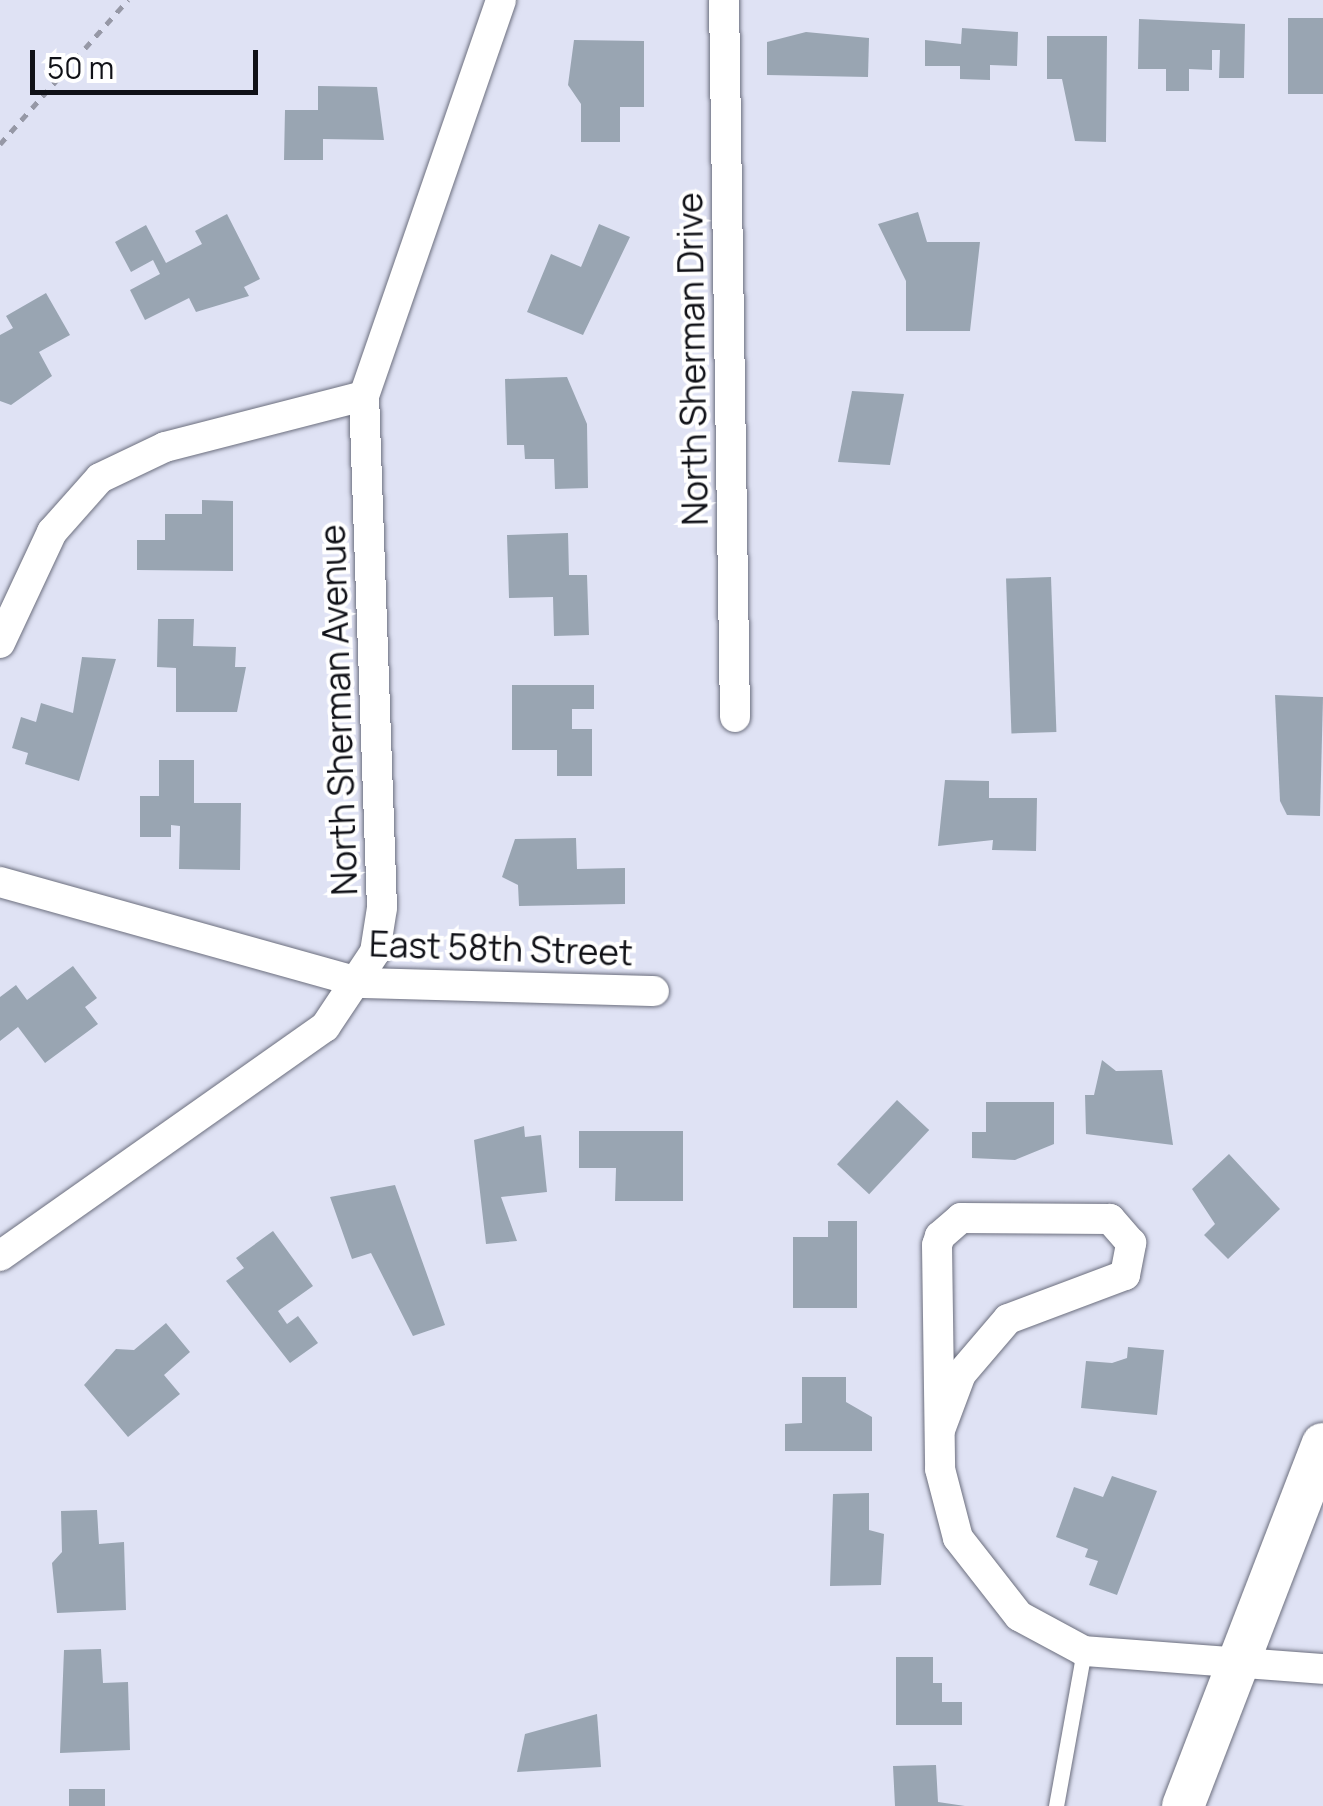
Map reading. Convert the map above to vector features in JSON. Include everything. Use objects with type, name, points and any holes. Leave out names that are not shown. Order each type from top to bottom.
[{"type":"main road","points":[[1183,1806],[1323,1444]]},
{"type":"street","name":"North Sherman Avenue","points":[[0,1256],[314,1036],[361,984],[382,908],[364,396],[501,0]]},
{"type":"street","name":"North Sherman Drive","points":[[724,0],[736,717]]},
{"type":"street","points":[[0,643],[52,532],[100,478],[166,447],[364,396]]},
{"type":"street","name":"East 58th Street","points":[[0,882],[361,984],[654,991]]},
{"type":"street","points":[[940,1430],[961,1374],[1008,1319],[1125,1275],[1133,1254],[1119,1226],[1099,1217],[961,1218],[946,1227],[937,1245],[940,1430],[946,1502],[976,1570],[1018,1616],[1084,1651],[1238,1669],[1323,1669]]},
{"type":"lane","points":[[1056,1806],[1084,1651]]},
{"type":"path","points":[[0,144],[128,0]]},
{"type":"building","points":[[1288,18],[1323,18],[1323,94],[1288,94]]},
{"type":"building","points":[[1139,19],[1245,24],[1244,78],[1219,78],[1220,50],[1212,50],[1212,70],[1189,69],[1189,91],[1166,91],[1166,69],[1138,69]]},
{"type":"building","points":[[962,28],[1018,32],[1017,66],[990,65],[990,80],[960,79],[960,66],[925,66],[925,40],[961,44]]},
{"type":"building","points":[[806,32],[869,38],[868,77],[767,75],[767,42]]},
{"type":"building","points":[[1047,36],[1107,36],[1106,142],[1075,141],[1062,79],[1047,79]]},
{"type":"building","points":[[574,40],[644,41],[644,107],[620,107],[620,142],[581,142],[581,104],[568,85]]},
{"type":"building","points":[[318,86],[377,87],[384,140],[323,139],[323,160],[284,160],[285,110],[318,110]]},
{"type":"building","points":[[918,212],[927,242],[980,242],[970,331],[906,331],[906,281],[878,224]]},
{"type":"building","points":[[227,214],[260,279],[244,287],[249,296],[196,312],[189,298],[145,320],[130,290],[160,274],[153,260],[131,272],[115,242],[146,225],[166,263],[202,244],[195,231]]},
{"type":"building","points":[[599,224],[630,237],[583,335],[527,312],[551,254],[581,267]]},
{"type":"building","points":[[46,293],[70,335],[39,352],[52,376],[11,405],[0,401],[0,335],[13,328],[6,316]]},
{"type":"building","points":[[567,377],[587,424],[588,488],[555,489],[554,459],[525,459],[524,445],[507,445],[505,379]]},
{"type":"building","points":[[852,391],[904,394],[890,465],[838,462]]},
{"type":"building","points":[[202,500],[233,501],[233,571],[137,570],[137,540],[165,540],[165,514],[202,514]]},
{"type":"building","points":[[568,533],[569,575],[587,575],[589,635],[554,636],[553,597],[509,598],[507,535]]},
{"type":"building","points":[[1051,577],[1056,732],[1011,733],[1006,579]]},
{"type":"building","points":[[158,619],[194,619],[193,646],[236,647],[235,667],[246,667],[237,712],[176,712],[176,668],[157,667]]},
{"type":"building","points":[[82,657],[116,659],[79,781],[25,764],[28,753],[12,748],[21,717],[36,722],[41,703],[73,713]]},
{"type":"building","points":[[512,685],[594,685],[594,709],[572,709],[572,729],[592,729],[592,776],[557,776],[557,750],[512,750]]},
{"type":"building","points":[[1275,695],[1323,697],[1320,816],[1287,815],[1280,801]]},
{"type":"building","points":[[159,760],[194,760],[194,803],[241,803],[240,870],[179,869],[180,826],[171,825],[171,837],[140,837],[140,796],[159,796]]},
{"type":"building","points":[[945,780],[989,781],[989,798],[1037,798],[1036,851],[992,850],[993,840],[938,846]]},
{"type":"building","points":[[576,838],[577,869],[625,868],[625,904],[519,906],[518,885],[502,877],[515,839]]},
{"type":"building","points":[[73,966],[97,998],[85,1007],[98,1024],[45,1063],[18,1027],[0,1041],[0,997],[16,985],[27,1000]]},
{"type":"building","points":[[1102,1060],[1116,1071],[1162,1070],[1173,1145],[1086,1134],[1085,1095],[1094,1095]]},
{"type":"building","points":[[897,1100],[929,1130],[869,1194],[837,1164]]},
{"type":"building","points":[[986,1102],[1054,1102],[1054,1144],[1015,1160],[972,1158],[972,1132],[986,1132]]},
{"type":"building","points":[[524,1126],[525,1137],[541,1135],[547,1192],[501,1197],[517,1241],[486,1244],[474,1140]]},
{"type":"building","points":[[579,1131],[683,1131],[683,1201],[615,1201],[616,1168],[579,1168]]},
{"type":"building","points":[[1229,1154],[1280,1209],[1228,1259],[1204,1235],[1215,1224],[1192,1189]]},
{"type":"building","points":[[395,1185],[445,1325],[413,1336],[371,1253],[352,1259],[330,1197]]},
{"type":"building","points":[[828,1221],[857,1221],[857,1308],[793,1308],[793,1237],[828,1237]]},
{"type":"building","points":[[273,1231],[313,1286],[278,1311],[287,1324],[298,1316],[318,1343],[290,1363],[226,1281],[244,1268],[236,1258]]},
{"type":"building","points":[[166,1323],[190,1352],[164,1375],[180,1394],[128,1437],[84,1385],[116,1349],[134,1350]]},
{"type":"building","points":[[1128,1347],[1164,1350],[1157,1415],[1081,1408],[1086,1361],[1112,1363],[1127,1358]]},
{"type":"building","points":[[802,1377],[846,1377],[846,1402],[872,1417],[872,1451],[785,1451],[785,1424],[802,1423]]},
{"type":"building","points":[[1112,1476],[1157,1491],[1117,1595],[1089,1585],[1098,1561],[1085,1557],[1088,1549],[1056,1537],[1074,1487],[1103,1497]]},
{"type":"building","points":[[869,1493],[869,1530],[884,1534],[881,1585],[830,1586],[833,1494]]},
{"type":"building","points":[[97,1510],[99,1544],[124,1542],[126,1610],[57,1613],[52,1563],[62,1552],[61,1511]]},
{"type":"building","points":[[101,1649],[103,1683],[128,1682],[130,1750],[60,1753],[64,1650]]},
{"type":"building","points":[[896,1657],[933,1657],[933,1683],[942,1683],[942,1702],[962,1702],[962,1725],[896,1725]]},
{"type":"building","points":[[597,1714],[601,1767],[517,1772],[525,1734]]},
{"type":"building","points":[[936,1765],[938,1802],[965,1806],[895,1806],[893,1766]]},
{"type":"building","points":[[69,1789],[105,1789],[105,1806],[69,1806]]}]
